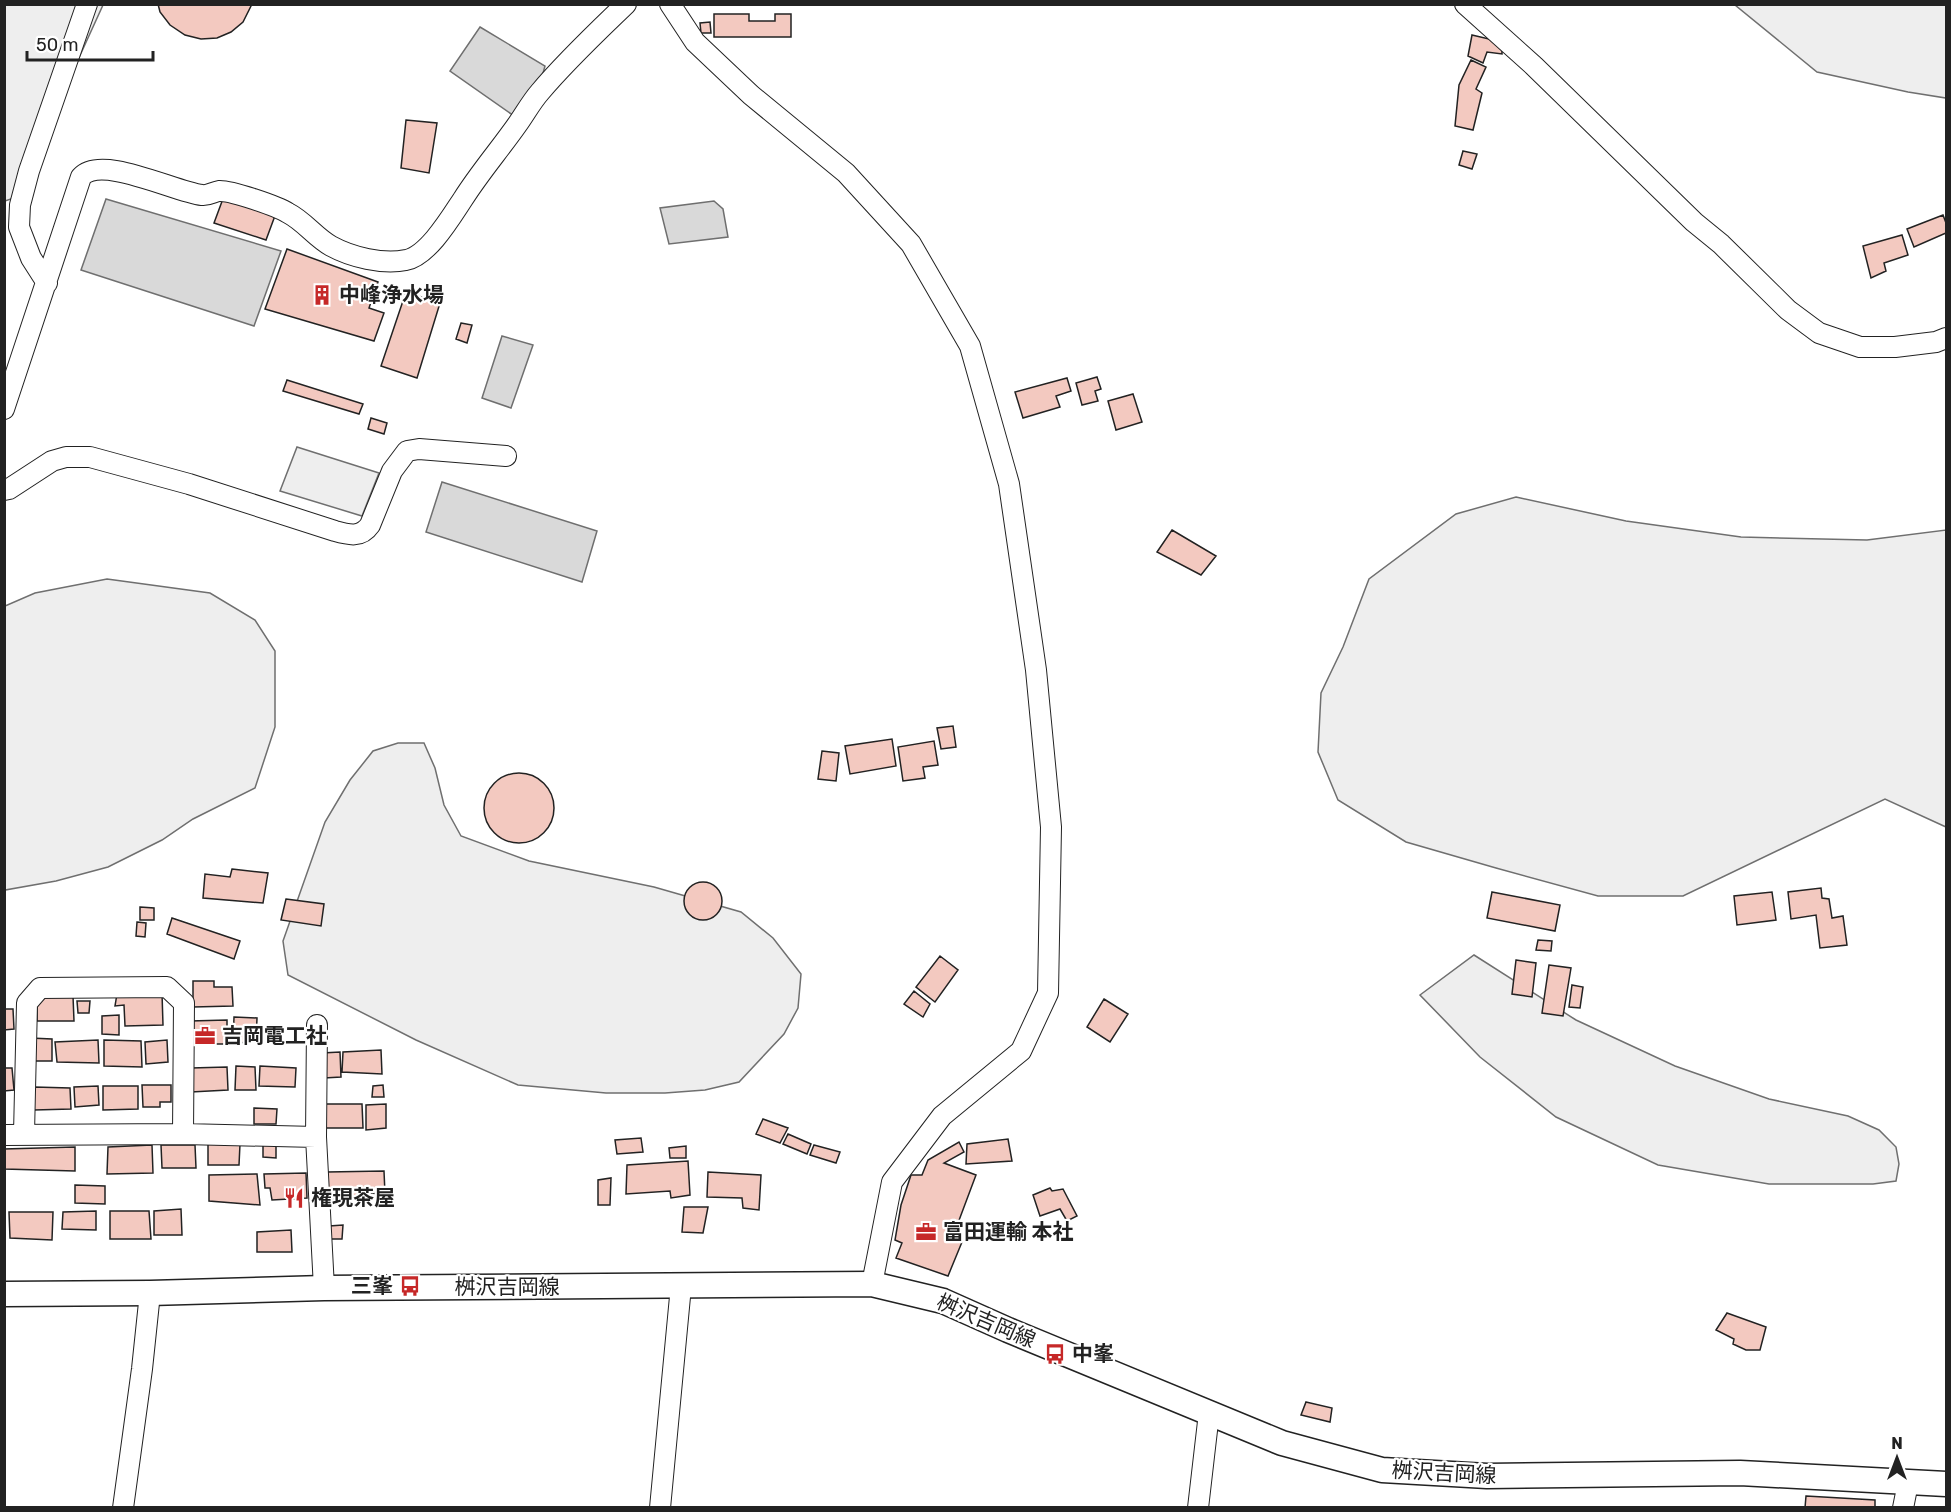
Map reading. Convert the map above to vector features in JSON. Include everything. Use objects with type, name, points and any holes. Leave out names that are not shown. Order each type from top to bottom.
[{"type":"main road","name":"桝沢吉岡線","points":[[4,1294],[324,1288],[872,1284],[943,1301],[1282,1443],[1382,1470],[1487,1476],[1740,1473],[1947,1484]]},
{"type":"street","points":[[47,283],[31,258],[19,226],[20,205],[29,171],[87,4]]},
{"type":"street","points":[[4,409],[81,177],[85,172],[99,169],[125,173],[201,195],[220,191],[261,202],[288,213],[331,246],[368,259],[396,262],[415,257],[451,218],[539,93],[582,46],[626,4]]},
{"type":"street","points":[[670,4],[695,42],[751,95],[846,173],[911,244],[970,346],[1009,484],[1036,670],[1051,827],[1048,993],[1021,1051],[942,1116],[892,1182],[872,1284]]},
{"type":"street","points":[[1465,4],[1534,66],[1788,310],[1819,333],[1860,347],[1895,347],[1936,342],[1947,338]]},
{"type":"street","points":[[4,490],[13,487],[52,461],[66,457],[90,457],[189,484],[335,531],[358,535],[366,531],[370,525],[392,471],[407,451],[419,449],[506,456]]},
{"type":"street","points":[[24,1134],[27,1003],[40,988],[167,987],[184,1003],[183,1134]]},
{"type":"street","points":[[317,1025],[316,1137],[324,1288]]},
{"type":"street","points":[[4,1135],[183,1134],[316,1137]]},
{"type":"street","points":[[660,1508],[681,1286]]},
{"type":"street","points":[[123,1508],[150,1293]]},
{"type":"street","points":[[1198,1508],[1209,1413]]},
{"type":"street","points":[[1903,1508],[1908,1483]]},
{"type":"shaded area","points":[[4,5],[103,5],[72,73],[23,195],[5,201]]},
{"type":"shaded area","points":[[1735,5],[1946,5],[1946,98],[1817,72]]},
{"type":"shaded area","points":[[480,27],[545,66],[524,123],[450,71]]},
{"type":"shaded area","points":[[106,199],[281,251],[254,326],[81,270]]},
{"type":"shaded area","points":[[714,201],[723,209],[728,237],[669,244],[660,208]]},
{"type":"shaded area","points":[[502,336],[533,345],[511,408],[482,398]]},
{"type":"shaded area","points":[[297,447],[379,473],[362,516],[280,491]]},
{"type":"shaded area","points":[[442,482],[597,531],[582,582],[426,532]]},
{"type":"shaded area","points":[[1516,497],[1626,521],[1741,537],[1867,540],[1946,530],[1946,827],[1885,799],[1683,896],[1598,896],[1406,842],[1338,800],[1318,752],[1321,693],[1343,647],[1369,579],[1456,514]]},
{"type":"shaded area","points":[[107,579],[210,593],[255,620],[275,651],[275,727],[255,788],[193,819],[162,840],[108,867],[56,881],[5,890],[5,606],[35,593]]},
{"type":"shaded area","points":[[398,743],[424,743],[435,768],[444,805],[461,836],[529,861],[654,887],[741,912],[773,938],[801,974],[798,1008],[784,1034],[739,1082],[705,1090],[606,1093],[518,1085],[416,1040],[288,975],[283,941],[325,822],[350,780],[373,751]]},
{"type":"shaded area","points":[[1474,955],[1576,1020],[1675,1066],[1769,1099],[1848,1116],[1879,1130],[1896,1147],[1899,1164],[1896,1181],[1873,1184],[1769,1184],[1658,1165],[1556,1117],[1480,1057],[1420,995]]},
{"type":"building","points":[[158,4],[252,4],[243,22],[231,32],[217,38],[201,39],[185,35],[170,25],[160,12]]},
{"type":"building","points":[[714,14],[749,14],[749,21],[775,21],[775,14],[791,14],[791,37],[714,37]]},
{"type":"building","points":[[710,22],[711,33],[701,33],[700,23]]},
{"type":"building","points":[[1472,35],[1502,42],[1502,54],[1487,52],[1483,63],[1468,56]]},
{"type":"building","points":[[1471,60],[1486,67],[1476,89],[1482,93],[1473,130],[1455,126],[1459,85]]},
{"type":"building","points":[[406,120],[437,123],[429,173],[401,168]]},
{"type":"building","points":[[1463,151],[1477,154],[1472,169],[1459,165]]},
{"type":"building","points":[[224,196],[276,213],[266,240],[214,223]]},
{"type":"building","points":[[1943,215],[1946,233],[1914,247],[1907,229]]},
{"type":"building","points":[[1902,235],[1908,255],[1884,263],[1886,271],[1871,278],[1863,246]]},
{"type":"building","name":"中峰浄水場","points":[[287,249],[378,282],[369,308],[384,313],[374,341],[265,309]]},
{"type":"building","points":[[406,292],[440,303],[417,378],[381,366]]},
{"type":"building","points":[[461,323],[472,325],[467,343],[456,339]]},
{"type":"building","points":[[1097,377],[1101,389],[1095,391],[1098,401],[1082,405],[1076,383]]},
{"type":"building","points":[[1067,378],[1071,391],[1056,396],[1060,407],[1023,418],[1015,392]]},
{"type":"building","points":[[287,380],[363,404],[359,414],[283,391]]},
{"type":"building","points":[[1133,394],[1142,422],[1116,430],[1108,401]]},
{"type":"building","points":[[371,418],[387,423],[384,434],[368,429]]},
{"type":"building","points":[[1172,530],[1216,556],[1201,575],[1157,552]]},
{"type":"building","points":[[953,726],[956,747],[941,749],[937,728]]},
{"type":"building","points":[[892,739],[896,766],[850,774],[845,746]]},
{"type":"building","points":[[934,741],[938,765],[923,767],[925,778],[903,781],[898,747]]},
{"type":"building","points":[[822,751],[839,753],[836,781],[818,779]]},
{"type":"building","points":[[519,773],[532,776],[544,783],[551,795],[554,808],[551,821],[544,833],[532,840],[519,843],[506,840],[494,833],[487,821],[484,808],[487,795],[494,783],[506,776]]},
{"type":"building","points":[[232,869],[268,873],[263,903],[203,898],[205,874],[230,877]]},
{"type":"building","points":[[703,882],[717,887],[722,901],[717,915],[703,920],[689,915],[684,901],[689,887]]},
{"type":"building","points":[[1821,888],[1822,898],[1829,899],[1832,918],[1843,916],[1847,945],[1820,948],[1816,915],[1791,919],[1788,892]]},
{"type":"building","points":[[1492,892],[1560,905],[1555,931],[1487,918]]},
{"type":"building","points":[[1772,892],[1776,920],[1737,925],[1734,896]]},
{"type":"building","points":[[286,899],[324,904],[321,926],[281,920]]},
{"type":"building","points":[[140,907],[154,908],[154,920],[140,920]]},
{"type":"building","points":[[172,918],[240,941],[234,959],[167,934]]},
{"type":"building","points":[[137,922],[146,923],[145,937],[136,936]]},
{"type":"building","points":[[1538,940],[1552,941],[1551,951],[1536,950]]},
{"type":"building","points":[[940,956],[958,970],[935,1002],[916,987]]},
{"type":"building","points":[[1516,960],[1536,963],[1532,997],[1512,994]]},
{"type":"building","points":[[1549,965],[1571,968],[1563,1016],[1542,1013]]},
{"type":"building","points":[[193,981],[214,981],[214,987],[232,987],[233,1006],[193,1007]]},
{"type":"building","points":[[1572,985],[1583,987],[1580,1008],[1569,1007]]},
{"type":"building","points":[[914,991],[930,1004],[923,1017],[904,1004]]},
{"type":"building","points":[[162,993],[163,1025],[125,1026],[124,1005],[115,1006],[117,994]]},
{"type":"building","points":[[37,996],[73,996],[74,1021],[37,1021]]},
{"type":"building","points":[[1104,999],[1128,1014],[1110,1042],[1087,1027]]},
{"type":"building","points":[[77,1001],[90,1001],[89,1013],[78,1013]]},
{"type":"building","points":[[4,1009],[13,1009],[14,1029],[4,1030]]},
{"type":"building","points":[[119,1015],[119,1035],[102,1034],[102,1016]]},
{"type":"building","points":[[234,1017],[257,1018],[256,1042],[233,1043]]},
{"type":"building","points":[[227,1020],[227,1044],[191,1044],[190,1021]]},
{"type":"building","points":[[30,1038],[52,1039],[52,1061],[31,1061]]},
{"type":"building","points":[[98,1040],[99,1063],[57,1062],[55,1042]]},
{"type":"building","points":[[104,1040],[141,1041],[142,1067],[104,1066]]},
{"type":"building","points":[[167,1040],[168,1062],[146,1064],[145,1042]]},
{"type":"building","points":[[381,1050],[382,1074],[342,1072],[343,1052]]},
{"type":"building","points":[[340,1052],[341,1077],[324,1078],[322,1053]]},
{"type":"building","points":[[236,1066],[255,1067],[256,1090],[235,1090]]},
{"type":"building","points":[[260,1066],[296,1068],[295,1087],[259,1086]]},
{"type":"building","points":[[227,1067],[228,1090],[191,1092],[191,1068]]},
{"type":"building","points":[[4,1068],[12,1068],[14,1090],[4,1091]]},
{"type":"building","points":[[142,1085],[171,1085],[171,1102],[160,1102],[160,1107],[143,1107]]},
{"type":"building","points":[[383,1085],[384,1097],[372,1097],[373,1086]]},
{"type":"building","points":[[98,1086],[99,1105],[75,1107],[74,1087]]},
{"type":"building","points":[[103,1086],[138,1086],[138,1109],[103,1110]]},
{"type":"building","points":[[34,1087],[70,1088],[71,1109],[34,1110]]},
{"type":"building","points":[[325,1104],[362,1104],[363,1128],[324,1128]]},
{"type":"building","points":[[386,1104],[386,1128],[366,1130],[366,1105]]},
{"type":"building","points":[[254,1108],[277,1109],[276,1124],[254,1124]]},
{"type":"building","points":[[763,1119],[788,1128],[780,1143],[756,1134]]},
{"type":"building","points":[[788,1134],[811,1144],[807,1154],[783,1144]]},
{"type":"building","points":[[641,1138],[643,1152],[617,1154],[615,1140]]},
{"type":"building","points":[[1008,1139],[1012,1161],[966,1164],[967,1144]]},
{"type":"building","points":[[959,1142],[964,1152],[944,1163],[976,1175],[952,1239],[962,1242],[948,1276],[896,1258],[902,1243],[895,1240],[901,1205],[911,1175],[922,1175],[928,1160]]},
{"type":"building","points":[[208,1144],[240,1144],[239,1165],[208,1165]]},
{"type":"building","points":[[263,1144],[276,1144],[276,1158],[263,1157]]},
{"type":"building","points":[[152,1145],[153,1173],[107,1174],[108,1147]]},
{"type":"building","points":[[161,1145],[195,1145],[196,1168],[162,1168]]},
{"type":"building","points":[[814,1145],[840,1152],[836,1163],[810,1155]]},
{"type":"building","points":[[686,1146],[686,1158],[670,1158],[669,1148]]},
{"type":"building","points":[[75,1147],[75,1171],[4,1169],[4,1149]]},
{"type":"building","points":[[688,1161],[690,1195],[671,1198],[670,1191],[626,1194],[627,1165]]},
{"type":"building","points":[[384,1171],[385,1194],[367,1193],[368,1199],[329,1199],[327,1172]]},
{"type":"building","points":[[708,1172],[761,1175],[759,1210],[743,1208],[742,1198],[707,1197]]},
{"type":"building","points":[[306,1173],[307,1198],[272,1200],[270,1188],[265,1188],[264,1174]]},
{"type":"building","points":[[257,1174],[260,1205],[209,1201],[209,1175]]},
{"type":"building","points":[[611,1178],[610,1205],[598,1205],[598,1180]]},
{"type":"building","points":[[75,1185],[105,1186],[105,1204],[75,1203]]},
{"type":"building","points":[[1050,1188],[1052,1191],[1063,1189],[1077,1216],[1067,1221],[1060,1209],[1040,1216],[1033,1195]]},
{"type":"building","points":[[684,1207],[708,1207],[703,1233],[682,1232]]},
{"type":"building","points":[[181,1209],[182,1235],[154,1235],[154,1211]]},
{"type":"building","points":[[96,1211],[96,1230],[62,1229],[63,1212]]},
{"type":"building","points":[[110,1211],[149,1211],[151,1239],[110,1239]]},
{"type":"building","points":[[9,1212],[53,1212],[52,1240],[10,1238]]},
{"type":"building","points":[[343,1225],[342,1239],[328,1239],[329,1226]]},
{"type":"building","points":[[291,1230],[292,1252],[257,1252],[257,1232]]},
{"type":"building","points":[[1727,1313],[1766,1327],[1760,1350],[1746,1350],[1733,1344],[1734,1339],[1716,1330]]},
{"type":"building","points":[[1306,1402],[1332,1408],[1330,1422],[1301,1415]]},
{"type":"building","points":[[1806,1496],[1875,1500],[1875,1508],[1805,1508]]},
{"type":"place","name":"中峰浄水場","points":[[322,295]]},
{"type":"place","name":"吉岡電工社","points":[[205,1036]]},
{"type":"place","name":"権現茶屋","points":[[294,1198]]},
{"type":"place","name":"富田運輸 本社","points":[[926,1232]]},
{"type":"place","name":"三峯","points":[[410,1286]]},
{"type":"place","name":"中峯","points":[[1055,1354]]}]
